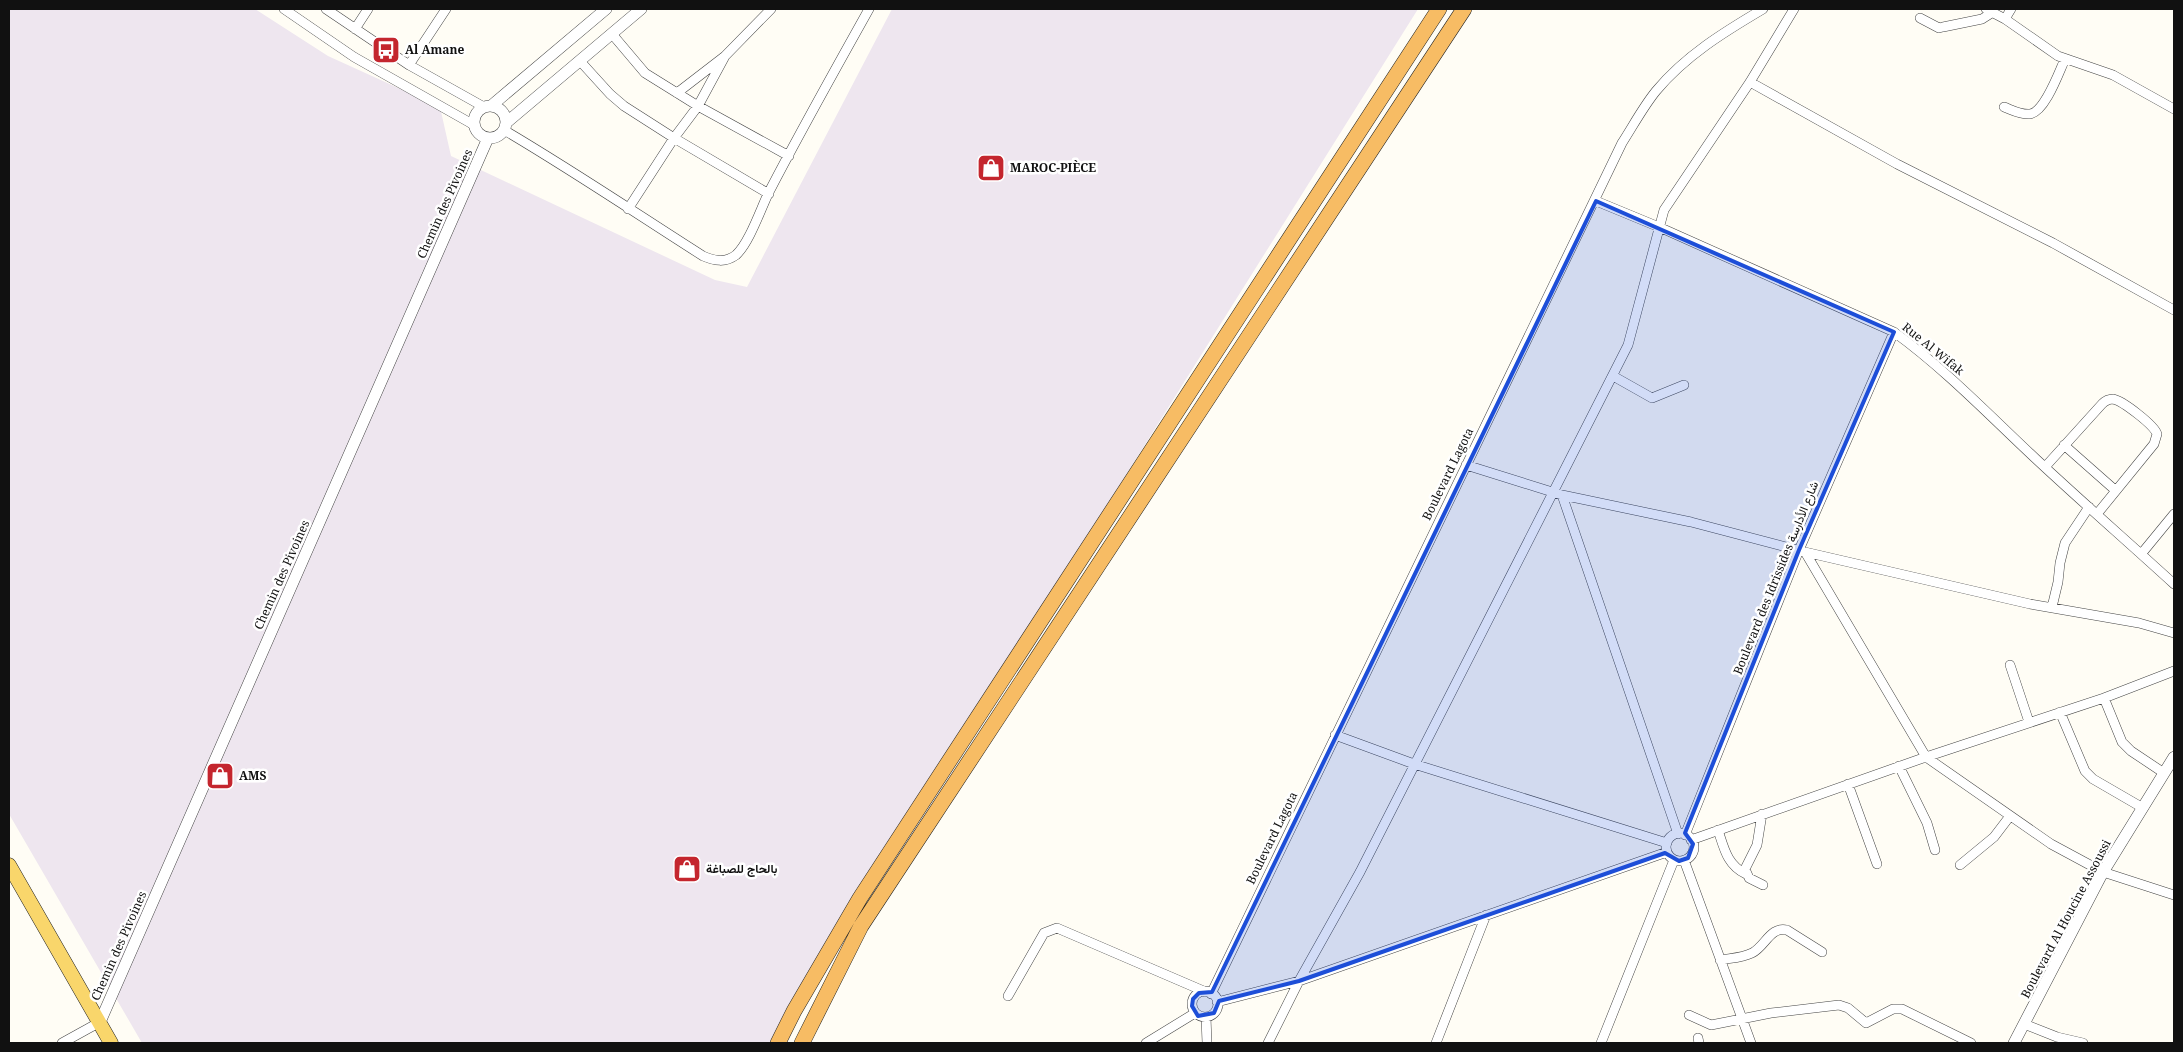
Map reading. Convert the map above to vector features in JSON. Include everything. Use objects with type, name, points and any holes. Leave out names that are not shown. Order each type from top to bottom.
[{"type":"highway","points":[[778,1043],[794,1011],[860,898],[1438,9]]},
{"type":"highway","points":[[802,1043],[861,926],[1464,9]]},
{"type":"main road","points":[[9,865],[111,1043]]},
{"type":"street","points":[[284,9],[354,57],[474,125],[479,134],[488,138],[498,137],[505,127],[641,9]]},
{"type":"street","points":[[326,9],[409,65],[487,107],[500,109],[504,113],[505,127]]},
{"type":"street","points":[[355,29],[368,9]]},
{"type":"street","points":[[409,65],[446,9]]},
{"type":"street","points":[[474,125],[476,115],[606,9]]},
{"type":"street","points":[[678,93],[725,56],[771,9]]},
{"type":"street","points":[[505,127],[628,209],[703,256],[720,261],[734,256],[742,248],[789,156],[869,9]]},
{"type":"street","name":"Boulevard Lagota","points":[[1209,993],[1596,201],[1622,143],[1656,92],[1689,58],[1713,39],[1763,9]]},
{"type":"street","points":[[1268,1043],[1299,981],[1360,872],[1628,345],[1659,226],[1668,204],[1750,82],[1794,9]]},
{"type":"street","points":[[2005,19],[2011,9]]},
{"type":"street","points":[[1920,18],[1939,28],[1982,19],[1989,11],[2005,19],[2065,59],[2113,75],[2174,109]]},
{"type":"street","points":[[612,34],[641,69],[698,106],[789,156]]},
{"type":"street","points":[[628,209],[674,138],[698,106],[725,56]]},
{"type":"street","points":[[2004,108],[2023,114],[2033,114],[2040,108],[2048,96],[2065,59]]},
{"type":"street","points":[[580,61],[610,94],[674,138],[769,194]]},
{"type":"street","points":[[1750,82],[1897,164],[2053,243],[2174,310]]},
{"type":"street","name":"Chemin des Pivoines","points":[[100,1022],[488,138]]},
{"type":"street","name":"Rue Al Wifak","points":[[1596,201],[1659,226],[1894,332],[1934,364],[2044,467],[2142,553],[2174,584]]},
{"type":"street","name":"Boulevard des Idrissides شارع الأدارسة","points":[[1684,836],[1894,332]]},
{"type":"street","points":[[1613,376],[1652,398],[1684,385]]},
{"type":"street","points":[[2044,467],[2102,404],[2111,399],[2122,403],[2152,426],[2157,434],[2154,444],[2114,490],[2097,514]]},
{"type":"street","points":[[2064,445],[2114,490]]},
{"type":"street","points":[[1466,465],[1562,495],[1691,522],[1802,551],[2052,607],[2139,623],[2174,633]]},
{"type":"street","points":[[1562,495],[1684,836],[1693,849],[1692,854],[1684,860]]},
{"type":"street","points":[[2052,607],[2065,544],[2089,507]]},
{"type":"street","points":[[2142,553],[2174,514]]},
{"type":"street","points":[[1802,551],[1926,757],[2051,844],[2104,872],[2174,895]]},
{"type":"street","points":[[2010,665],[2029,722]]},
{"type":"street","points":[[1601,1043],[1669,852],[1669,838],[1718,830],[1899,766],[2104,698],[2174,671]]},
{"type":"street","points":[[2104,698],[2122,742],[2131,752],[2164,773]]},
{"type":"street","points":[[2060,712],[2085,771],[2093,779],[2143,808]]},
{"type":"street","points":[[1336,735],[1414,764],[1669,852],[1684,860],[1751,1043]]},
{"type":"street","name":"Boulevard Al Houcine Assoussi","points":[[2014,1043],[2104,872],[2174,757]]},
{"type":"street","points":[[1899,766],[1927,823],[1935,850]]},
{"type":"street","points":[[1848,784],[1877,864]]},
{"type":"street","points":[[1746,874],[1745,869],[1748,860],[1757,845],[1760,835],[1762,814]]},
{"type":"street","points":[[1960,865],[1994,837],[2010,816]]},
{"type":"street","points":[[1718,830],[1726,855],[1732,864],[1749,878],[1763,885]]},
{"type":"street","points":[[1217,1002],[1299,981],[1669,852]]},
{"type":"street","points":[[1436,1043],[1486,915]]},
{"type":"street","points":[[1008,996],[1044,933],[1056,928],[1209,993],[1217,1002]]},
{"type":"street","points":[[1720,960],[1752,953],[1773,932],[1781,928],[1822,952]]},
{"type":"street","points":[[1209,993],[1199,993],[1193,999],[1192,1006],[1195,1013],[1206,1017],[1214,1013],[1217,1002]]},
{"type":"street","points":[[1689,1015],[1711,1025],[1742,1018],[1838,1005],[1848,1008],[1866,1023],[1897,1008],[1902,1008],[1971,1043]]},
{"type":"street","points":[[1146,1043],[1195,1013]]},
{"type":"street","points":[[1206,1017],[1207,1043]]},
{"type":"street","points":[[62,1043],[100,1022]]},
{"type":"street","points":[[2024,1024],[2057,1037],[2083,1043]]},
{"type":"highlighted area","points":[[1596,201],[1894,332],[1799,550],[1685,833],[1693,844],[1688,858],[1679,861],[1665,853],[1299,981],[1219,1001],[1214,1013],[1198,1016],[1192,1006],[1193,999],[1199,993],[1212,992]]},
{"type":"shaded area","points":[[9,9],[255,9],[328,56],[440,107],[451,156],[715,280],[747,287],[892,9],[1418,9],[770,1043],[142,1043],[9,814]]},
{"type":"place","name":"Al Amane","points":[[386,50]]},
{"type":"place","name":"MAROC-PIÈCE","points":[[991,168]]},
{"type":"place","name":"AMS","points":[[220,776]]},
{"type":"place","name":"بالحاج للصباغة","points":[[687,869]]}]
